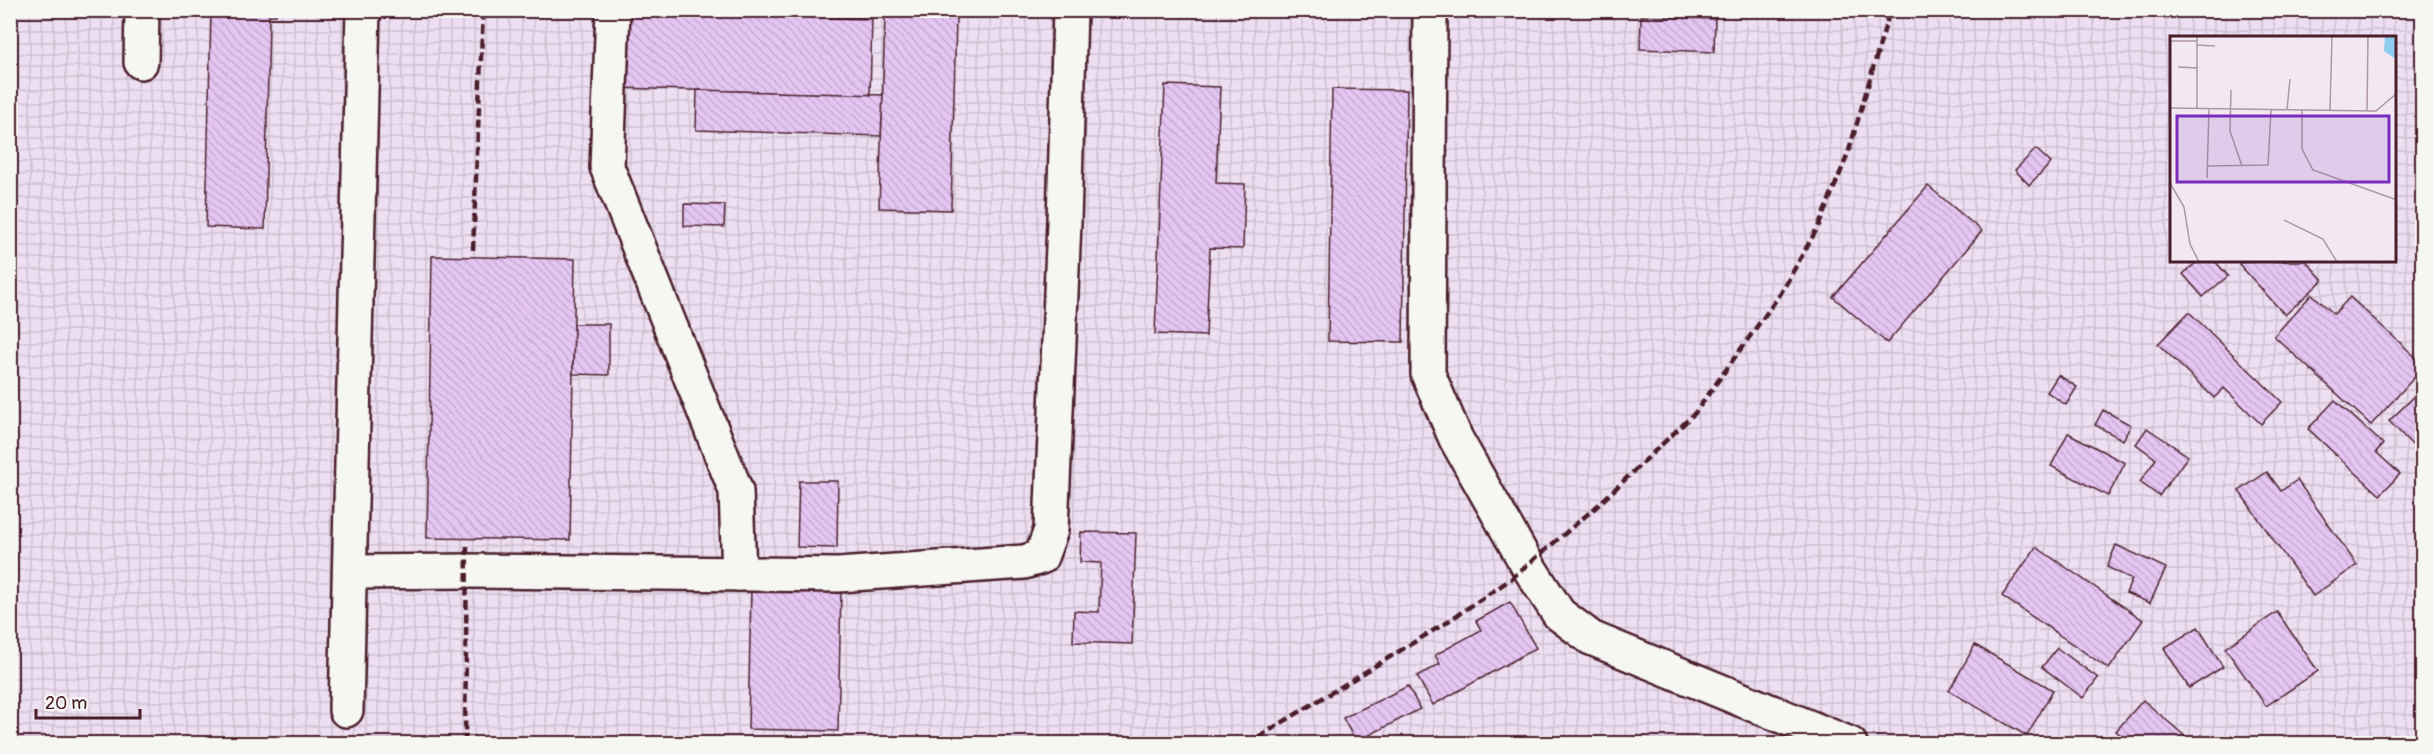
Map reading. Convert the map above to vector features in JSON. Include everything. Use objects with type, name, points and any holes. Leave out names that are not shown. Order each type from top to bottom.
[{"type":"street","points":[[141,62],[142,10]]},
{"type":"street","points":[[346,710],[363,10]]},
{"type":"street","points":[[613,10],[607,167],[736,490],[739,574]]},
{"type":"street","points":[[350,573],[838,575],[1024,562],[1041,557],[1051,530],[1065,210],[1070,10]]},
{"type":"street","points":[[1430,10],[1428,374],[1456,439],[1528,566],[1559,614],[1591,638],[1850,744]]},
{"type":"shaded area","points":[[11,11],[2422,11],[2422,743],[11,743]]},
{"type":"building","points":[[159,10],[276,10],[276,15],[269,15],[265,229],[206,227],[211,12]]},
{"type":"building","points":[[621,12],[872,19],[870,95],[619,88]]},
{"type":"building","points":[[885,16],[956,19],[951,210],[879,208]]},
{"type":"building","points":[[1641,16],[1715,19],[1714,52],[1640,49]]},
{"type":"building","points":[[1165,85],[1220,87],[1216,183],[1245,184],[1243,249],[1210,248],[1206,336],[1155,334]]},
{"type":"building","points":[[1332,89],[1407,90],[1403,342],[1328,341]]},
{"type":"building","points":[[697,90],[883,95],[881,136],[696,130]]},
{"type":"building","points":[[2036,149],[2051,163],[2029,185],[2015,170]]},
{"type":"building","points":[[1928,186],[1982,231],[1887,343],[1833,297]]},
{"type":"building","points":[[684,204],[725,205],[724,227],[684,226]]},
{"type":"building","points":[[432,256],[575,259],[570,540],[427,538]]},
{"type":"building","points":[[2197,262],[2216,262],[2228,276],[2203,297],[2183,274]]},
{"type":"building","points":[[2242,262],[2307,262],[2323,280],[2285,315],[2239,264]]},
{"type":"building","points":[[2312,294],[2334,314],[2350,297],[2422,363],[2422,369],[2371,425],[2274,336]]},
{"type":"building","points":[[2189,312],[2282,402],[2261,424],[2224,388],[2214,398],[2158,344]]},
{"type":"building","points":[[574,324],[609,324],[609,375],[573,374]]},
{"type":"building","points":[[2058,375],[2077,387],[2066,405],[2047,392]]},
{"type":"building","points":[[2419,392],[2422,396],[2422,455],[2389,421]]},
{"type":"building","points":[[2335,400],[2383,444],[2376,452],[2400,474],[2380,495],[2308,429]]},
{"type":"building","points":[[2103,410],[2131,425],[2123,440],[2095,425]]},
{"type":"building","points":[[2147,428],[2188,456],[2159,496],[2140,482],[2156,459],[2136,444]]},
{"type":"building","points":[[2068,433],[2125,463],[2108,496],[2051,466]]},
{"type":"building","points":[[2267,472],[2281,491],[2297,480],[2357,565],[2313,596],[2239,491]]},
{"type":"building","points":[[799,481],[838,481],[837,548],[797,547]]},
{"type":"building","points":[[1081,532],[1136,533],[1132,644],[1073,642],[1074,611],[1099,612],[1101,563],[1080,562]]},
{"type":"building","points":[[2116,545],[2166,568],[2150,603],[2126,593],[2132,579],[2107,567]]},
{"type":"building","points":[[2036,547],[2143,620],[2109,669],[2002,596]]},
{"type":"building","points":[[751,590],[841,592],[838,731],[748,729]]},
{"type":"building","points":[[1510,602],[1536,648],[1433,705],[1417,676],[1440,664],[1435,655],[1481,630],[1476,621]]},
{"type":"building","points":[[2277,612],[2318,671],[2266,706],[2225,648]]},
{"type":"building","points":[[2198,627],[2223,667],[2189,688],[2164,648]]},
{"type":"building","points":[[1975,645],[2053,690],[2027,736],[1949,691]]},
{"type":"building","points":[[2057,648],[2098,678],[2083,698],[2042,667]]},
{"type":"building","points":[[1408,686],[1420,709],[1356,742],[1343,718]]},
{"type":"building","points":[[2143,700],[2193,743],[2201,735],[2211,744],[2130,744],[2116,731]]},
{"type":"railway","points":[[473,250],[483,10]]},
{"type":"railway","points":[[1247,744],[1444,624],[1511,579],[1595,508],[1695,413],[1781,293],[1818,227],[1848,154],[1890,10]]},
{"type":"railway","points":[[465,744],[467,543]]}]
